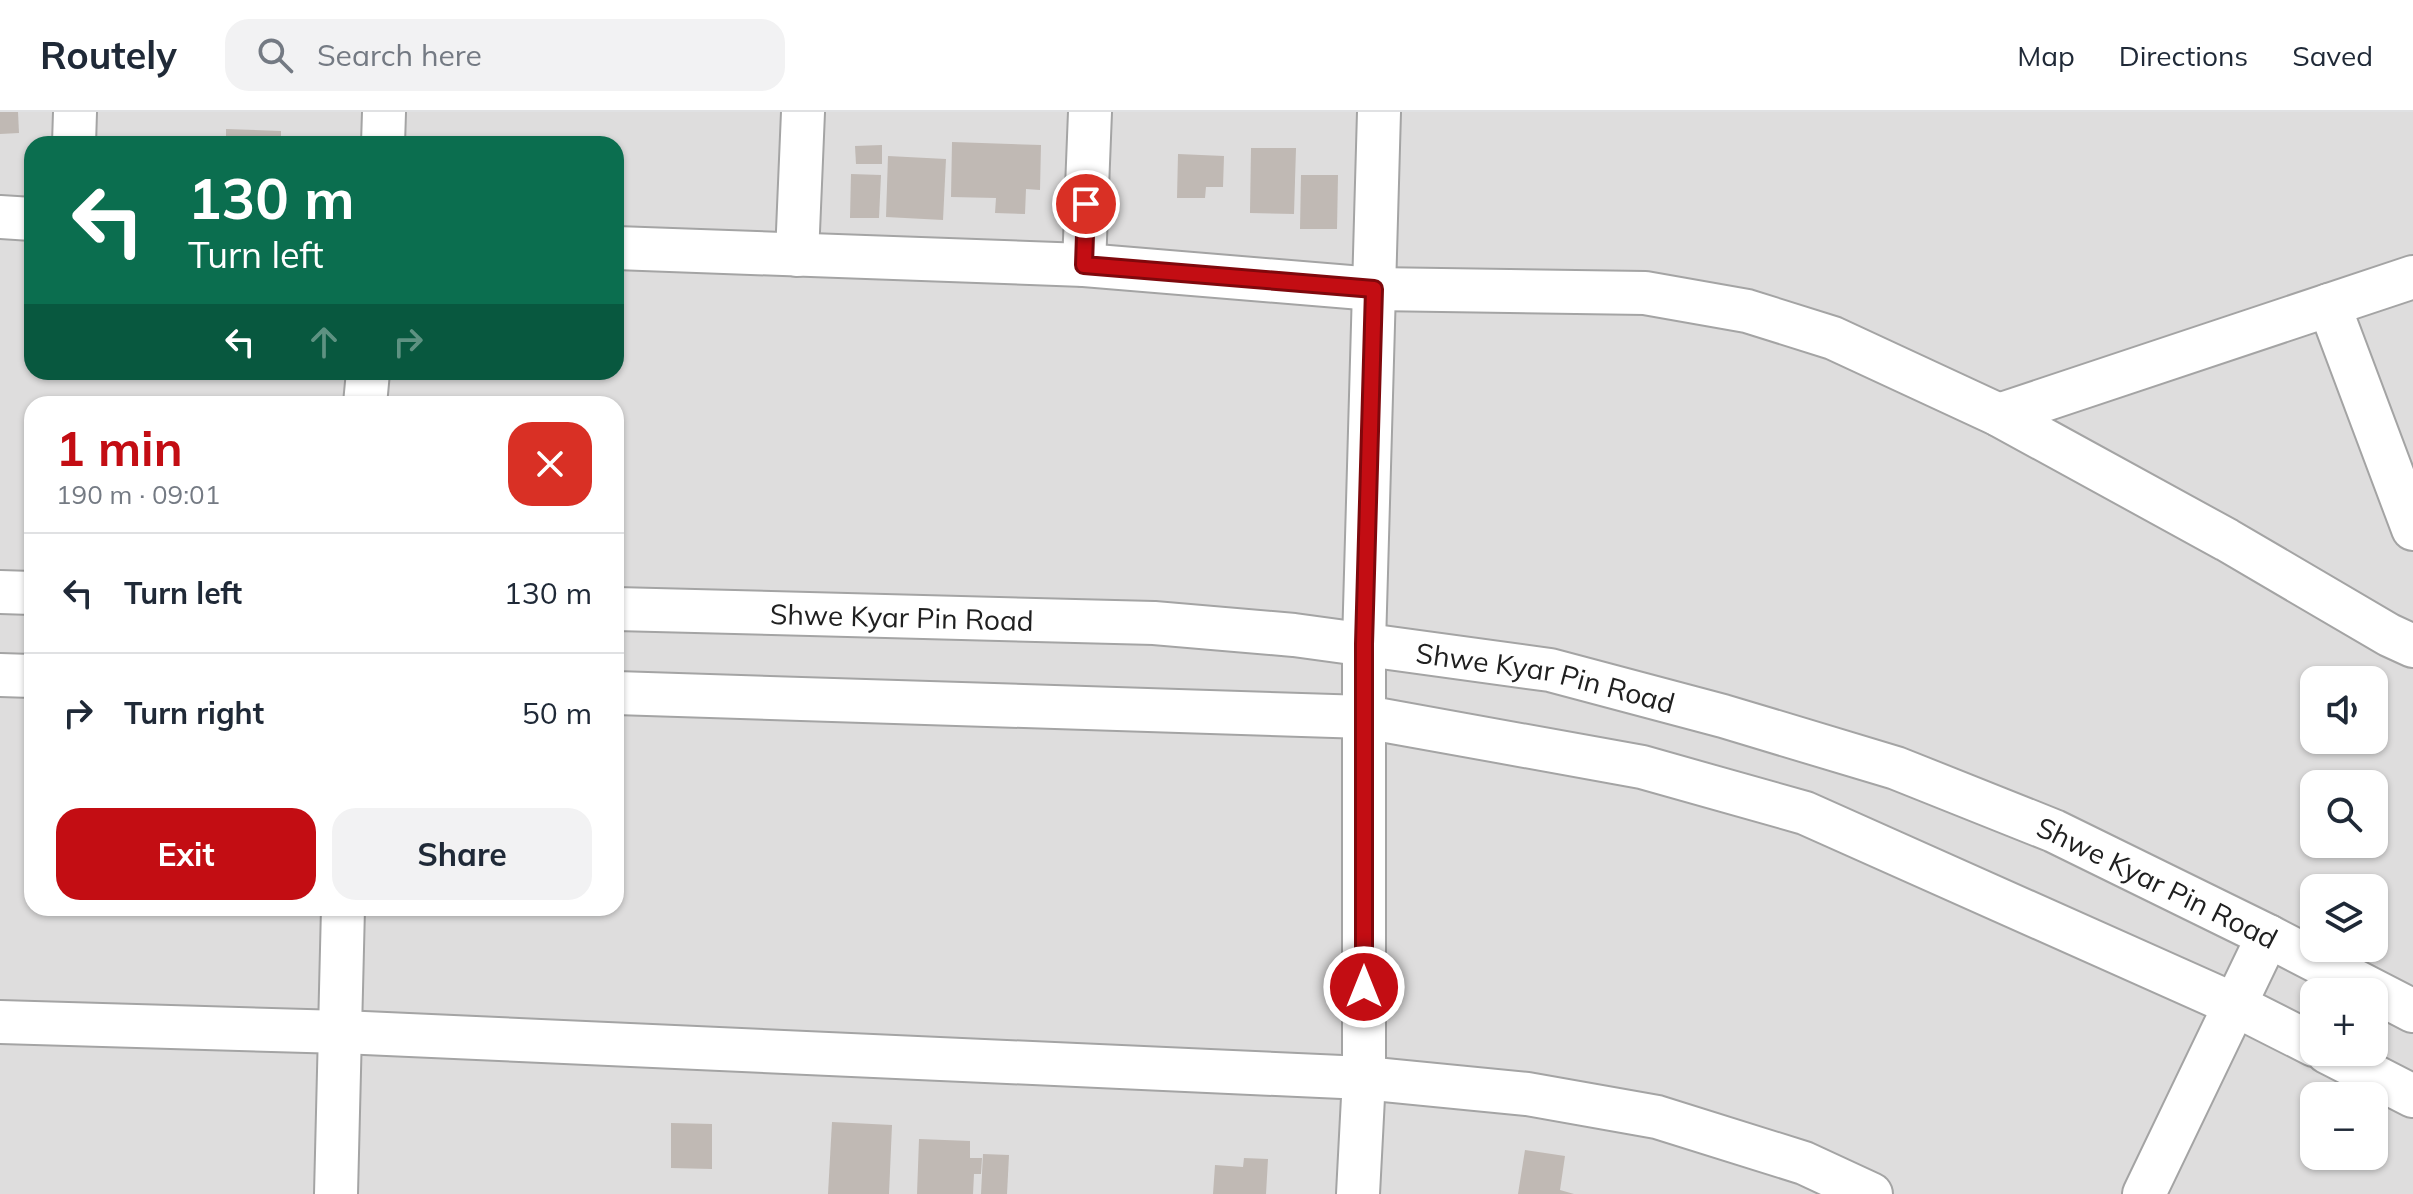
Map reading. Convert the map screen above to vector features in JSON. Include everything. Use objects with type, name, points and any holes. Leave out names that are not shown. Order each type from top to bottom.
[{"type":"street","points":[[74,136],[75,112]]},
{"type":"street","points":[[383,136],[384,112]]},
{"type":"street","points":[[797,255],[803,112]]},
{"type":"street","points":[[1084,265],[1090,112]]},
{"type":"street","points":[[1358,1194],[1364,1078],[1364,644],[1379,112]]},
{"type":"street","points":[[0,217],[24,218]]},
{"type":"street","points":[[624,248],[1084,265],[1374,289],[1645,293],[1747,311],[1833,338],[1999,415],[2413,646]]},
{"type":"street","points":[[1999,415],[2413,277]]},
{"type":"street","points":[[2329,305],[2413,529]]},
{"type":"street","points":[[0,592],[24,593]]},
{"type":"street","name":"Shwe Kyar Pin Road","points":[[624,609],[1154,623],[1294,635],[1550,670],[1723,716],[1896,768],[2054,831],[2413,1011]]},
{"type":"street","points":[[0,675],[24,676]]},
{"type":"street","points":[[624,693],[1365,717],[1642,767],[1805,813],[2233,1004],[2300,1038]]},
{"type":"street","points":[[336,1194],[343,916]]},
{"type":"street","points":[[2144,1194],[2268,936]]},
{"type":"street","points":[[0,1022],[342,1032],[1364,1078],[1527,1094],[1657,1117],[1804,1163],[1871,1194]]},
{"type":"street","points":[[2354,1066],[2413,1096]]},
{"type":"shaded area","points":[[0,112],[2413,112],[2413,1194],[0,1194]]},
{"type":"building","points":[[0,112],[18,112],[19,133],[0,134]]},
{"type":"building","points":[[226,129],[281,131],[281,136],[226,136]]},
{"type":"building","points":[[952,142],[1041,145],[1040,190],[1026,189],[1025,214],[995,213],[996,198],[951,197]]},
{"type":"building","points":[[882,145],[882,164],[856,164],[855,146]]},
{"type":"building","points":[[1251,148],[1296,148],[1294,214],[1250,213]]},
{"type":"building","points":[[1178,154],[1224,156],[1223,187],[1206,187],[1205,198],[1177,198]]},
{"type":"building","points":[[888,156],[946,159],[943,220],[886,217]]},
{"type":"building","points":[[851,174],[881,175],[879,218],[850,218]]},
{"type":"building","points":[[1301,175],[1338,175],[1337,229],[1300,229]]},
{"type":"building","points":[[832,1122],[892,1125],[889,1194],[828,1194]]},
{"type":"building","points":[[671,1123],[712,1124],[712,1169],[671,1168]]},
{"type":"building","points":[[919,1139],[970,1141],[970,1158],[982,1158],[981,1174],[974,1174],[973,1194],[917,1194]]},
{"type":"building","points":[[1525,1150],[1565,1156],[1560,1190],[1574,1194],[1518,1194]]},
{"type":"building","points":[[983,1154],[1009,1155],[1007,1194],[981,1194]]},
{"type":"building","points":[[1244,1158],[1268,1159],[1266,1194],[1213,1194],[1215,1165],[1243,1167]]},
{"type":"route","points":[[1086,204],[1084,265],[1374,289],[1364,644],[1364,987]]}]
